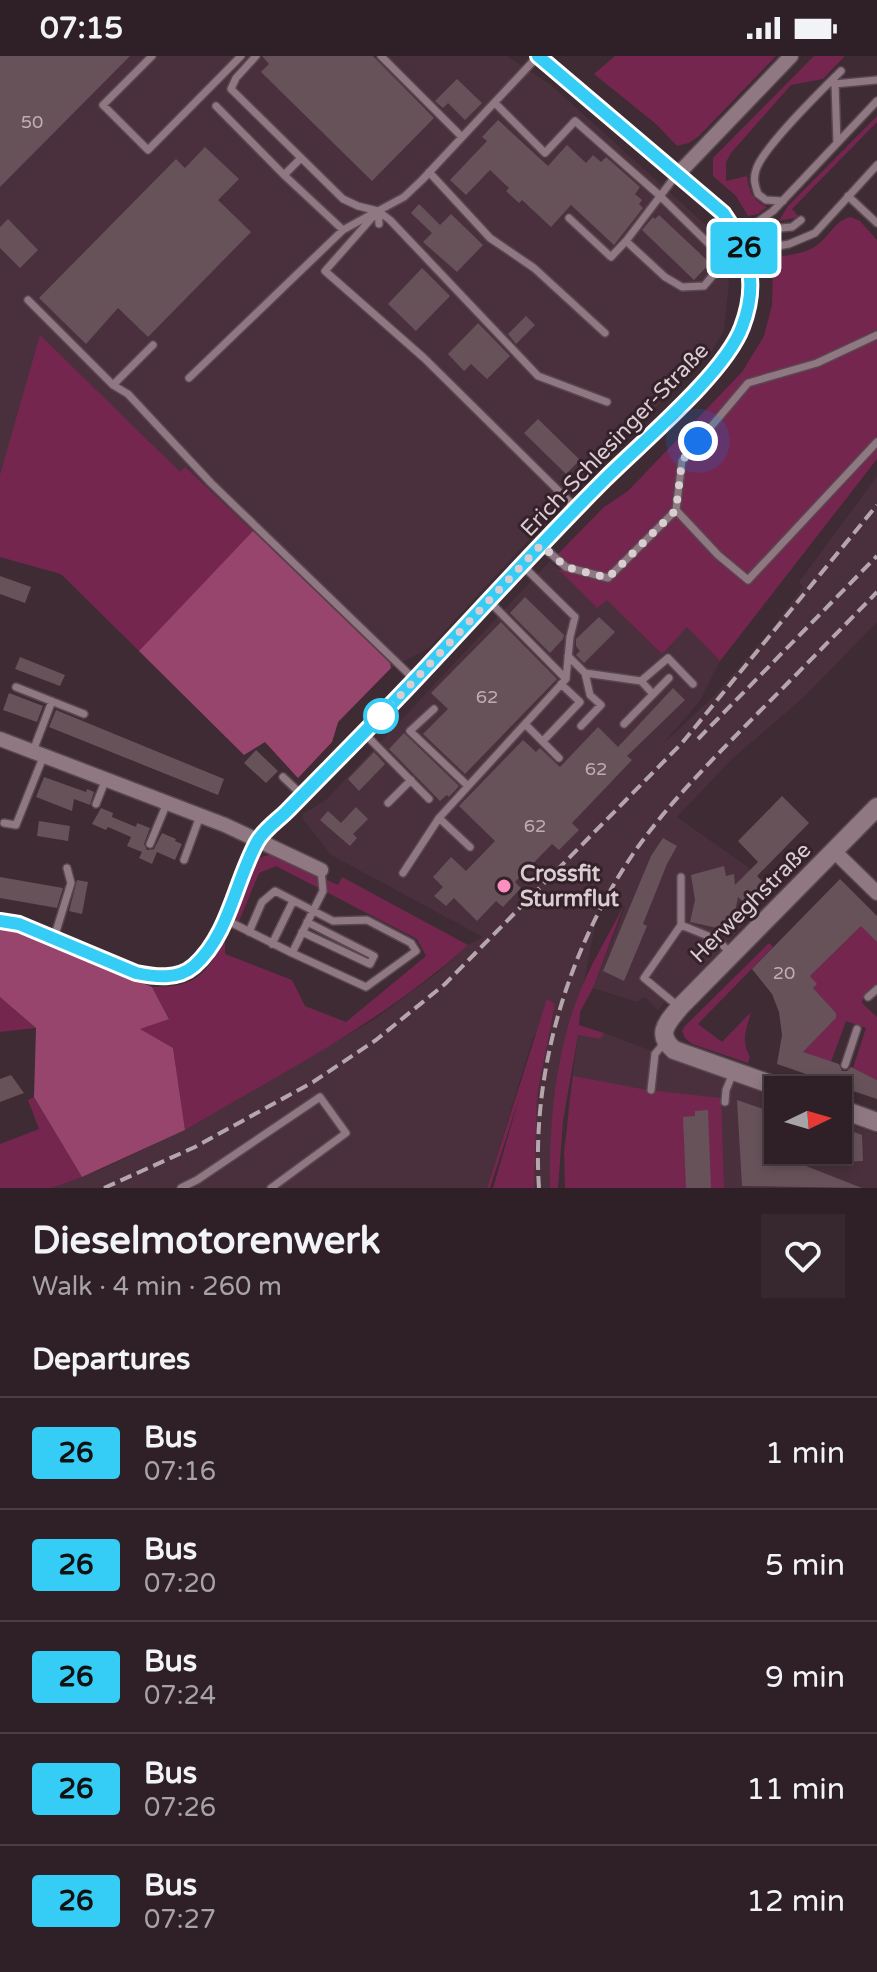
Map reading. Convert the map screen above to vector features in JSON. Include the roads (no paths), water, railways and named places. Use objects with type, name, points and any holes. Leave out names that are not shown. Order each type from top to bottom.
[{"type":"street","name":"Erich-Schlesinger-Straße","points":[[258,840],[686,399],[735,343],[746,317],[751,293],[751,270],[743,233],[538,56]]},
{"type":"street","points":[[678,174],[791,56]]},
{"type":"street","points":[[0,739],[200,816],[321,870]]},
{"type":"street","name":"Herweghstraße","points":[[664,1038],[666,1023],[680,1007],[829,852],[877,807]]},
{"type":"street","points":[[0,921],[19,924],[136,973],[153,977],[187,971],[198,963],[231,923],[258,840]]},
{"type":"street","points":[[829,852],[877,893]]},
{"type":"street","points":[[664,1038],[687,1056],[764,1082]]},
{"type":"street","points":[[852,1113],[877,1122]]},
{"type":"lane","points":[[152,56],[103,105],[148,150],[241,56]]},
{"type":"lane","points":[[256,56],[236,78],[231,89],[343,199],[378,211],[390,220],[538,376],[607,402]]},
{"type":"lane","points":[[381,56],[462,137]]},
{"type":"lane","points":[[189,378],[343,230],[404,197],[538,56]]},
{"type":"lane","points":[[783,201],[766,200],[758,194],[754,175],[757,166],[841,71]]},
{"type":"lane","points":[[831,84],[877,80]]},
{"type":"lane","points":[[831,84],[837,143]]},
{"type":"lane","points":[[743,233],[773,211],[877,101]]},
{"type":"lane","points":[[495,103],[545,153],[575,121],[710,245],[719,268],[704,286],[682,287],[665,277],[626,241]]},
{"type":"lane","points":[[216,106],[343,230]]},
{"type":"lane","points":[[284,175],[301,158]]},
{"type":"lane","points":[[746,252],[805,239],[815,233],[877,165]]},
{"type":"lane","points":[[429,172],[490,238],[534,268],[605,333]]},
{"type":"lane","points":[[569,218],[611,257],[678,174]]},
{"type":"lane","points":[[848,196],[877,223]]},
{"type":"lane","points":[[378,211],[379,224]]},
{"type":"lane","points":[[378,211],[325,271],[424,358],[576,509]]},
{"type":"lane","points":[[743,233],[792,227],[801,220]]},
{"type":"lane","points":[[28,300],[113,385],[128,394],[211,483],[415,680]]},
{"type":"lane","points":[[541,545],[566,567],[608,578],[676,510],[682,461],[748,383],[817,363],[877,335]]},
{"type":"lane","points":[[113,385],[153,345]]},
{"type":"lane","points":[[676,510],[718,555],[748,580],[877,442]]},
{"type":"lane","points":[[403,873],[439,818],[564,682],[575,617],[522,565]]},
{"type":"lane","points":[[489,601],[580,702],[543,741]]},
{"type":"lane","points":[[568,656],[585,673],[590,695],[601,705],[581,726]]},
{"type":"lane","points":[[641,681],[668,658],[693,684]]},
{"type":"lane","points":[[585,673],[641,681],[653,694]]},
{"type":"lane","points":[[624,724],[669,678]]},
{"type":"lane","points":[[16,687],[84,714]]},
{"type":"lane","points":[[4,823],[16,825],[52,701]]},
{"type":"lane","points":[[434,709],[410,731],[468,786]]},
{"type":"lane","points":[[525,724],[559,758]]},
{"type":"lane","points":[[364,733],[429,799]]},
{"type":"lane","points":[[283,777],[302,795]]},
{"type":"lane","points":[[96,804],[106,779]]},
{"type":"lane","points":[[388,803],[411,780]]},
{"type":"lane","points":[[150,844],[167,803]]},
{"type":"lane","points":[[184,860],[200,816]]},
{"type":"lane","points":[[439,818],[470,847]]},
{"type":"lane","points":[[54,938],[71,883],[67,868]]},
{"type":"lane","points":[[292,953],[323,891],[321,870]]},
{"type":"lane","points":[[680,1007],[644,978],[681,925],[681,877]]},
{"type":"lane","points":[[231,923],[272,944],[366,987],[416,951],[411,943],[367,920],[333,921],[275,891],[262,902],[249,932]]},
{"type":"lane","points":[[272,944],[293,901]]},
{"type":"lane","points":[[302,932],[370,964],[374,956],[307,922]]},
{"type":"lane","points":[[681,925],[718,940],[731,954]]},
{"type":"lane","points":[[868,997],[877,989]]},
{"type":"lane","points":[[845,1065],[857,1029]]},
{"type":"lane","points":[[651,1090],[655,1054],[664,1038]]},
{"type":"lane","points":[[725,1102],[733,1071]]},
{"type":"lane","points":[[181,1188],[320,1097],[346,1133],[271,1188]]},
{"type":"railway","points":[[104,1188],[195,1147],[313,1082],[376,1040],[445,984],[682,743],[877,505]]},
{"type":"railway","points":[[698,739],[877,556]]},
{"type":"railway","points":[[539,1188],[541,1100],[548,1057],[573,971],[610,891],[633,854],[676,799],[877,592]]},
{"type":"place","name":"Crossfit Sturmflut","points":[[504,886]]}]
